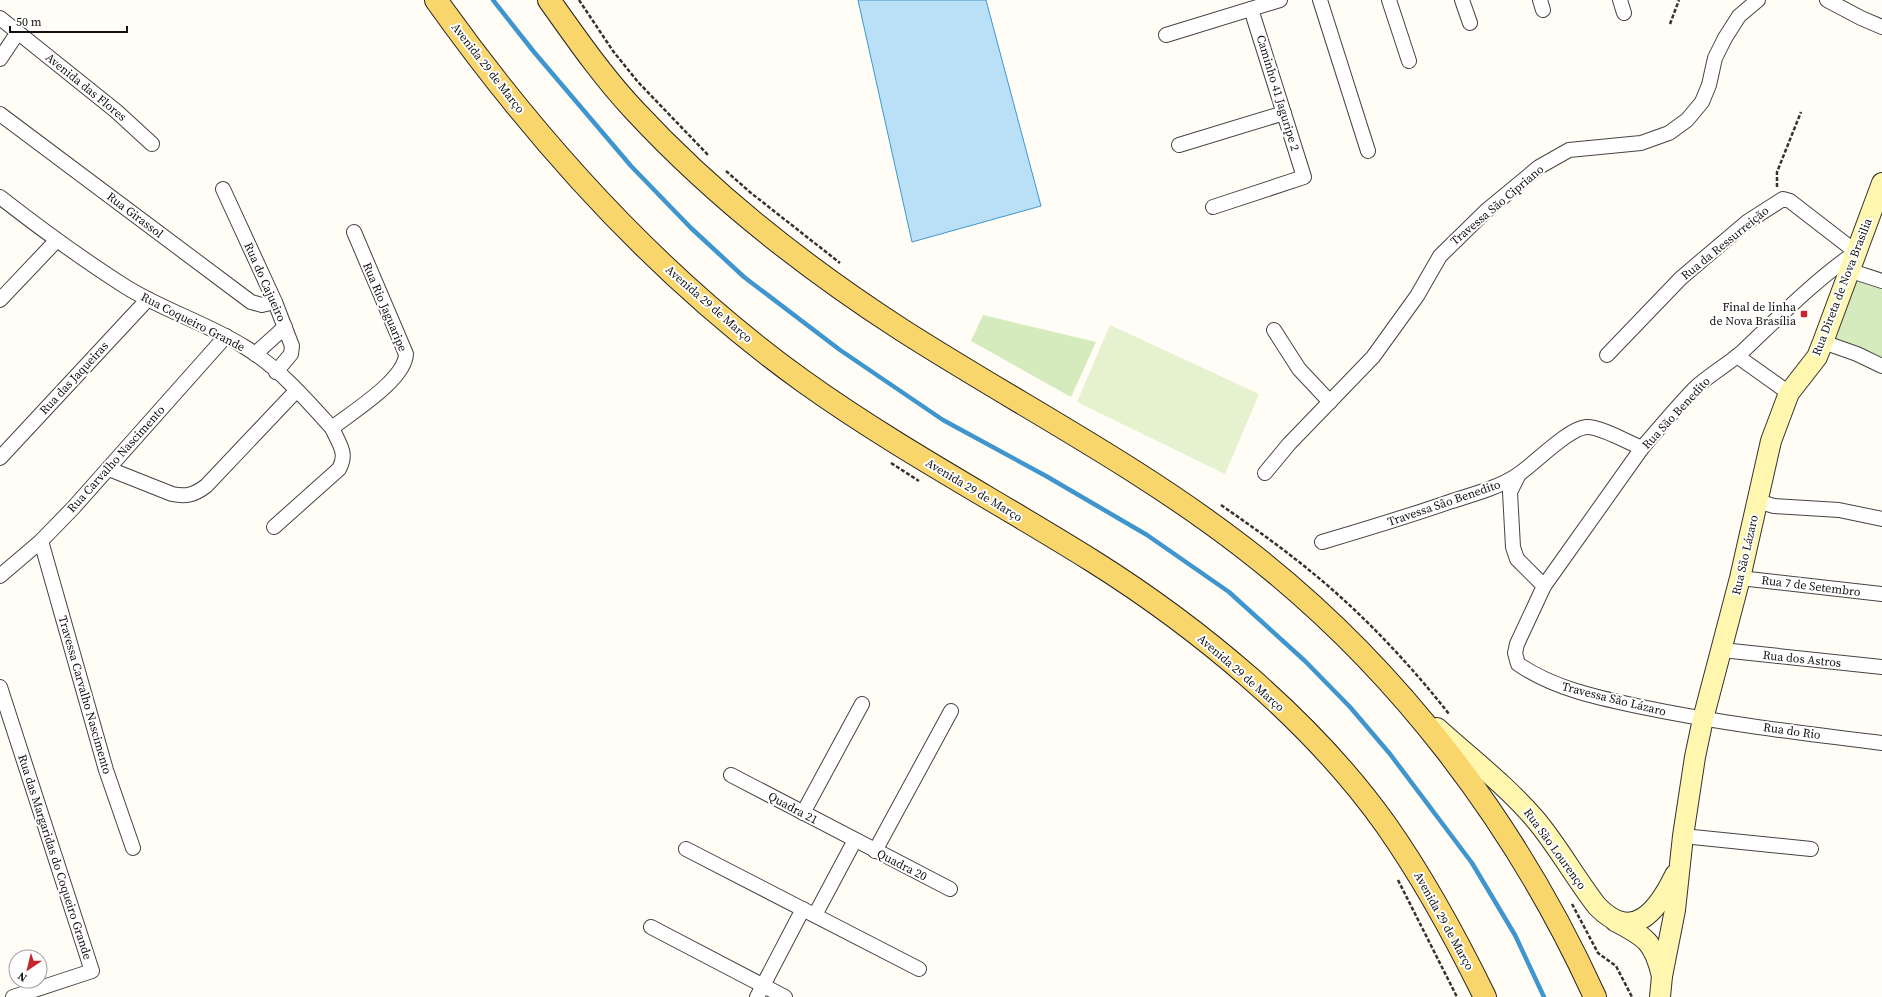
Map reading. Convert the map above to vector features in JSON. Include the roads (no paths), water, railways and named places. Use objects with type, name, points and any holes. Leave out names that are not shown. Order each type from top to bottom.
[{"type":"main road","name":"Avenida 29 de Março","points":[[436,0],[531,122],[617,219],[694,292],[746,337],[800,379],[858,419],[963,485],[1092,560],[1139,592],[1216,649],[1279,704],[1333,760],[1384,822],[1436,904],[1468,962],[1485,997]]},
{"type":"main road","points":[[549,0],[604,74],[633,109],[673,150],[722,196],[765,231],[859,302],[902,330],[1161,488],[1245,548],[1323,616],[1363,655],[1403,698],[1472,784],[1520,855],[1550,906],[1595,997]]},
{"type":"main road","name":"Rua Direta de Nova Brasilia","points":[[1789,393],[1817,357],[1847,263],[1882,182]]},
{"type":"main road","name":"Rua São Lázaro","points":[[1703,718],[1740,578],[1771,441],[1789,393]]},
{"type":"main road","name":"Rua São Lourenço","points":[[1403,698],[1512,793],[1548,836],[1597,906],[1606,916],[1637,933],[1649,943],[1654,950],[1662,976]]},
{"type":"main road","points":[[1660,997],[1662,976],[1674,916],[1689,791],[1703,718]]},
{"type":"main road","points":[[1614,921],[1633,922],[1644,918],[1654,910],[1661,901],[1681,862]]},
{"type":"main road","points":[[1468,962],[1478,997]]},
{"type":"street","points":[[1166,35],[1280,0]]},
{"type":"street","points":[[1320,0],[1368,150]]},
{"type":"street","points":[[1389,0],[1409,60]]},
{"type":"street","points":[[1462,0],[1470,23]]},
{"type":"street","name":"Travessa São Cipriano","points":[[1265,473],[1289,444],[1373,357],[1417,296],[1440,256],[1486,211],[1540,167],[1570,150],[1641,144],[1669,133],[1687,120],[1702,102],[1709,85],[1715,58],[1725,38],[1739,16],[1758,0]]},
{"type":"street","points":[[1827,0],[1882,27]]},
{"type":"street","name":"Caminho 41 Jaguripe 2","points":[[1213,207],[1304,178],[1251,9]]},
{"type":"street","name":"Avenida das Flores","points":[[0,18],[116,111],[152,144]]},
{"type":"street","points":[[0,59],[18,32]]},
{"type":"street","points":[[1179,145],[1284,113]]},
{"type":"street","name":"Rua Girassol","points":[[0,114],[252,302],[262,305],[275,302]]},
{"type":"street","name":"Rua do Cajueiro","points":[[223,189],[275,302],[292,346],[291,354],[276,372]]},
{"type":"street","name":"Rua Coqueiro Grande","points":[[0,197],[56,240],[127,287],[148,299],[226,336],[255,354],[296,391],[332,428],[344,454],[344,461],[339,469],[274,527]]},
{"type":"street","name":"Rua da Ressurreição","points":[[1607,355],[1681,278],[1747,222],[1783,199],[1790,201],[1847,263],[1882,281]]},
{"type":"street","name":"Rua Rio Jaguaripe","points":[[332,428],[393,380],[406,362],[406,354],[354,232]]},
{"type":"street","points":[[0,300],[56,240]]},
{"type":"street","name":"Rua São Benedito","points":[[1544,586],[1642,448],[1694,389],[1713,372],[1737,356],[1824,275],[1847,263]]},
{"type":"street","name":"Rua das Jaqueiras","points":[[0,458],[148,299]]},
{"type":"street","points":[[255,354],[285,327]]},
{"type":"street","points":[[1274,330],[1299,369],[1330,402]]},
{"type":"street","name":"Rua Carvalho Nascimento","points":[[0,576],[41,541],[109,469],[226,336]]},
{"type":"street","points":[[1823,342],[1857,354],[1882,366]]},
{"type":"street","points":[[1737,356],[1789,393]]},
{"type":"street","points":[[109,469],[172,494],[182,496],[192,495],[206,486],[296,391]]},
{"type":"street","name":"Travessa São Benedito","points":[[1322,542],[1408,516],[1496,486],[1519,474],[1569,435],[1586,427],[1596,429],[1642,448]]},
{"type":"street","points":[[1519,474],[1510,492],[1513,547],[1517,559],[1544,586]]},
{"type":"street","points":[[1757,500],[1774,506],[1839,510],[1882,519]]},
{"type":"street","name":"Travessa Carvalho Nascimento","points":[[41,541],[104,763],[133,848]]},
{"type":"street","name":"Rua 7 de Setembro","points":[[1740,578],[1882,594]]},
{"type":"street","name":"Travessa São Lázaro","points":[[1544,586],[1517,644],[1515,653],[1518,664],[1531,673],[1582,693],[1703,718]]},
{"type":"street","name":"Rua dos Astros","points":[[1722,650],[1882,667]]},
{"type":"street","name":"Rua das Margaridas do Coqueiro Grande","points":[[0,687],[92,971],[13,997]]},
{"type":"street","points":[[803,813],[862,704]]},
{"type":"street","points":[[875,851],[951,711]]},
{"type":"street","name":"Rua do Rio","points":[[1703,718],[1801,733],[1882,742]]},
{"type":"street","name":"Quadra 21","points":[[731,775],[855,840]]},
{"type":"street","points":[[1683,836],[1811,849]]},
{"type":"street","points":[[760,991],[855,840]]},
{"type":"street","name":"Quadra 20","points":[[855,840],[950,890]]},
{"type":"street","points":[[686,849],[919,969]]},
{"type":"street","points":[[651,927],[760,991],[785,997]]},
{"type":"water","points":[[858,0],[986,0],[1041,206],[912,242]]},
{"type":"waterway","points":[[493,0],[534,52],[631,166],[691,228],[744,277],[840,350],[943,420],[1046,476],[1147,535],[1229,592],[1305,661],[1350,707],[1390,754],[1472,863],[1515,935],[1544,997]]},
{"type":"place","name":"Final de linha de Nova Brasília","points":[[1804,314]]}]
